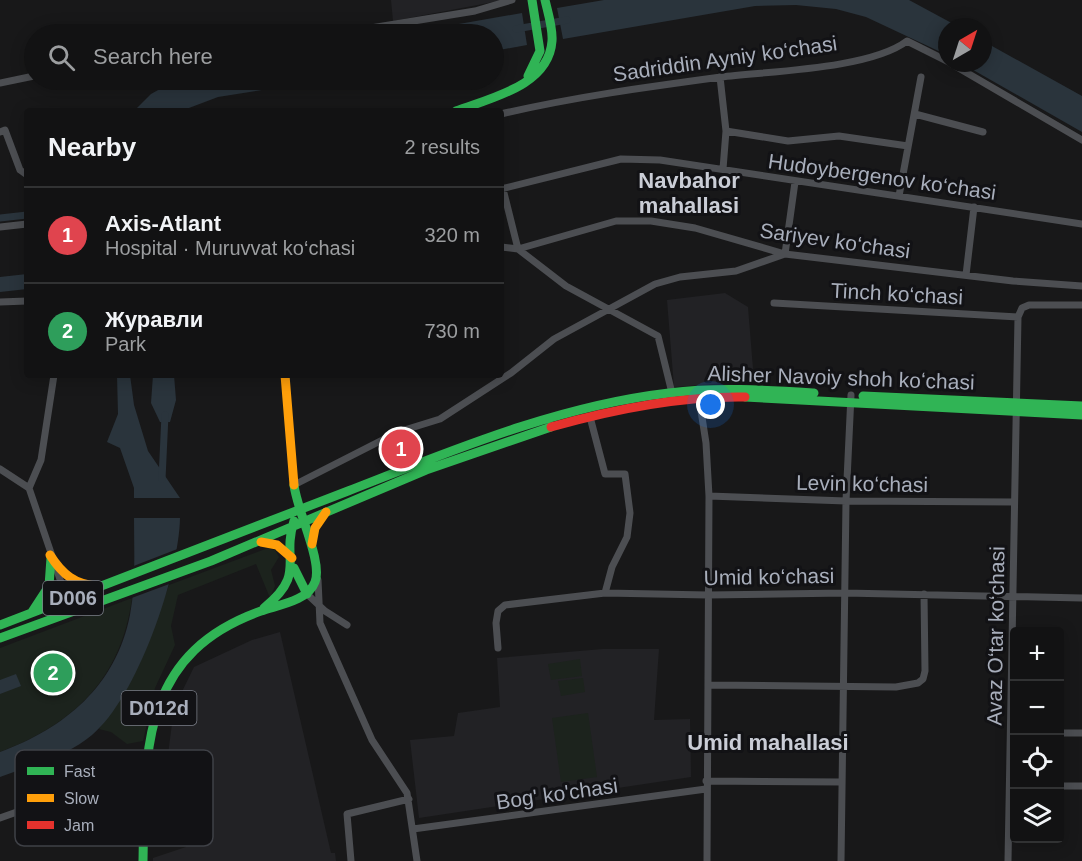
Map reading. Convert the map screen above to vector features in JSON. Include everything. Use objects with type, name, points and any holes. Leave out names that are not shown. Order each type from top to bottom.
[{"type":"main road","points":[[463,108],[529,81],[541,69],[549,55],[552,41],[545,0]]},
{"type":"main road","points":[[512,88],[524,81],[534,67],[539,54],[532,1]]},
{"type":"main road","points":[[286,378],[289,448],[298,512],[312,544],[318,577],[315,586],[307,594]]},
{"type":"main road","name":"Alisher Navoiy shoh koʻchasi","points":[[72,612],[292,527],[329,504],[453,450],[588,409],[672,393],[754,390],[851,399],[1015,408],[1082,415]]},
{"type":"main road","name":"Alisher Navoiy shoh koʻchasi","points":[[112,583],[298,512],[329,504],[456,458],[590,417],[654,403],[699,398],[851,399]]},
{"type":"main road","name":"Alisher Navoiy shoh koʻchasi","points":[[1015,408],[1082,406]]},
{"type":"main road","points":[[294,485],[306,500],[329,504],[317,523],[312,544]]},
{"type":"main road","points":[[280,532],[275,521],[289,505],[294,485]]},
{"type":"main road","name":"D012d","points":[[251,616],[282,593],[292,558],[292,527],[298,512]]},
{"type":"main road","points":[[292,558],[294,538],[300,534],[307,537],[312,544]]},
{"type":"main road","points":[[255,542],[278,545],[292,558]]},
{"type":"main road","points":[[50,555],[63,573],[75,582],[94,586],[112,583]]},
{"type":"main road","points":[[29,614],[39,604],[49,586],[52,566],[50,555]]},
{"type":"main road","name":"D012d","points":[[150,750],[162,698],[176,668],[209,635],[307,594],[292,558]]},
{"type":"main road","name":"D006","points":[[0,625],[112,583]]},
{"type":"main road","points":[[67,600],[72,612]]},
{"type":"main road","name":"D006","points":[[0,638],[72,612]]},
{"type":"main road","name":"D012d","points":[[143,861],[144,846]]},
{"type":"street","points":[[395,24],[475,11],[512,0]]},
{"type":"street","name":"Sadriddin Ayniy ko‘chasi","points":[[504,113],[567,98],[843,62],[896,49],[907,41],[938,56]]},
{"type":"street","name":"Sadriddin Ayniy ko‘chasi","points":[[966,72],[1082,141]]},
{"type":"street","points":[[720,77],[726,131],[723,169]]},
{"type":"street","points":[[899,196],[921,77]]},
{"type":"street","points":[[0,83],[24,78]]},
{"type":"street","points":[[915,114],[983,132]]},
{"type":"street","points":[[0,132],[5,130],[20,170],[24,173]]},
{"type":"street","points":[[726,131],[783,141],[839,136],[908,146]]},
{"type":"street","name":"Hudoybergenov ko‘chasi","points":[[504,188],[621,159],[660,160],[1082,224]]},
{"type":"street","points":[[504,378],[554,339],[655,284],[680,277],[736,271],[785,254],[795,182]]},
{"type":"street","points":[[504,196],[518,249],[549,276],[658,336],[672,393]]},
{"type":"street","points":[[966,275],[974,207]]},
{"type":"street","name":"Sariyev ko‘chasi","points":[[504,248],[518,249],[616,221],[651,221],[694,228],[785,254],[1082,286]]},
{"type":"street","points":[[0,227],[24,224]]},
{"type":"street","points":[[0,302],[24,301]]},
{"type":"street","name":"Tinch ko‘chasi","points":[[774,303],[1018,317]]},
{"type":"street","points":[[1015,408],[1018,317],[1022,308],[1029,305],[1082,305]]},
{"type":"street","points":[[29,488],[41,460],[54,378]]},
{"type":"street","points":[[294,485],[398,432],[440,419],[503,378]]},
{"type":"street","points":[[699,398],[706,443],[709,496],[707,861]]},
{"type":"street","points":[[841,861],[846,501],[851,399]]},
{"type":"street","name":"Avaz O‘tar ko‘chasi","points":[[1013,681],[1015,408]]},
{"type":"street","points":[[590,417],[605,474],[625,474],[630,513],[627,537],[612,567],[605,593]]},
{"type":"street","points":[[0,469],[29,488],[67,600]]},
{"type":"street","name":"Levin ko‘chasi","points":[[709,496],[846,501],[1014,502]]},
{"type":"street","points":[[318,577],[320,623],[372,740],[409,799],[417,861]]},
{"type":"street","name":"Umid ko‘chasi","points":[[498,648],[496,623],[498,611],[505,604],[605,593],[708,595],[845,593],[1082,598]]},
{"type":"street","points":[[307,594],[347,625],[328,616],[320,623]]},
{"type":"street","points":[[708,685],[844,688],[896,687],[918,683],[923,679],[924,594]]},
{"type":"street","points":[[1064,733],[1082,733]]},
{"type":"street","points":[[706,781],[842,782]]},
{"type":"street","points":[[1064,786],[1082,786]]},
{"type":"street","name":"Bog' ko'chasi","points":[[413,829],[706,789]]},
{"type":"street","name":"Avaz O‘tar ko‘chasi","points":[[1008,861],[1012,789]]},
{"type":"street","points":[[351,861],[347,814],[409,799]]},
{"type":"street","points":[[0,818],[15,813]]},
{"type":"shaded area","points":[[391,0],[504,0],[393,21]]},
{"type":"shaded area","points":[[604,0],[909,0],[942,18],[938,18],[938,51],[866,17],[836,9],[796,5],[755,6],[563,39],[557,8]]},
{"type":"shaded area","points":[[522,13],[527,45],[504,49],[504,24],[459,24]]},
{"type":"shaded area","points":[[992,46],[1082,96],[1082,132],[977,72],[992,72]]},
{"type":"shaded area","points":[[158,90],[262,90],[218,97],[189,108],[137,108]]},
{"type":"shaded area","points":[[24,274],[24,289],[0,292],[0,277]]},
{"type":"shaded area","points":[[725,293],[748,307],[754,381],[674,387],[667,300]]},
{"type":"shaded area","points":[[117,378],[130,378],[134,405],[148,451],[180,498],[134,498],[134,488],[120,448],[107,442],[118,414]]},
{"type":"shaded area","points":[[153,378],[174,378],[176,400],[170,422],[160,422],[151,403]]},
{"type":"shaded area","points":[[134,518],[180,518],[178,542],[164,602],[125,694],[109,717],[82,743],[69,750],[15,750],[15,772],[0,777],[0,752],[24,742],[66,717],[100,683],[113,663],[130,615],[134,566]]},
{"type":"shaded area","points":[[268,548],[275,550],[279,557],[271,570],[275,586],[270,598],[256,564],[178,595],[171,626],[175,645],[155,688],[143,741],[127,744],[111,732],[99,729],[139,665],[169,585]]},
{"type":"shaded area","points":[[132,598],[126,627],[117,652],[105,675],[90,695],[50,728],[0,752],[0,648]]},
{"type":"shaded area","points":[[280,632],[331,853],[335,853],[336,861],[153,861],[153,858],[186,846],[213,846],[213,750],[169,750],[174,708],[194,667],[252,640]]},
{"type":"shaded area","points":[[603,649],[659,649],[654,720],[690,719],[691,777],[419,818],[410,740],[454,736],[458,713],[500,707],[497,658]]},
{"type":"shaded area","points":[[580,659],[582,676],[551,680],[548,664]]},
{"type":"shaded area","points":[[16,674],[21,686],[0,694],[0,680]]},
{"type":"shaded area","points":[[583,678],[585,692],[561,696],[558,681]]},
{"type":"shaded area","points":[[588,713],[597,777],[561,782],[552,718]]},
{"type":"pier","points":[[180,548],[172,583],[129,599],[131,567]]},
{"type":"waterway","points":[[516,29],[567,20]]},
{"type":"waterway","points":[[0,218],[24,215]]},
{"type":"waterway","points":[[162,479],[165,415]]},
{"type":"traffic: fast","points":[[528,76],[540,51],[532,0]]},
{"type":"traffic: fast","points":[[464,108],[516,88],[541,69],[552,41],[545,0]]},
{"type":"traffic: fast","points":[[0,625],[465,446],[545,419],[627,399],[687,391],[741,390],[814,393]]},
{"type":"traffic: fast","points":[[863,396],[1082,406]]},
{"type":"traffic: fast","points":[[745,397],[1082,415]]},
{"type":"traffic: fast","points":[[0,638],[211,561],[426,470],[551,427]]},
{"type":"traffic: fast","points":[[148,750],[157,711],[171,680],[192,653],[221,630],[261,611],[306,594],[315,582],[316,562],[294,485]]},
{"type":"traffic: fast","points":[[264,608],[277,596],[289,576],[294,521]]},
{"type":"traffic: fast","points":[[32,612],[49,586],[51,558]]},
{"type":"traffic: fast","points":[[294,568],[307,594]]},
{"type":"traffic: fast","points":[[143,846],[143,861]]},
{"type":"traffic: slow","points":[[285,378],[294,485]]},
{"type":"traffic: slow","points":[[312,544],[315,528],[326,512]]},
{"type":"traffic: slow","points":[[261,542],[277,545],[292,558]]},
{"type":"traffic: slow","points":[[50,555],[59,568],[76,581],[98,586]]},
{"type":"traffic: jam","points":[[551,427],[671,401],[745,397]]},
{"type":"place","name":"Axis-Atlant","points":[[401,449]]},
{"type":"place","name":"Журавли","points":[[53,673]]},
{"type":"district","name":"Navbahor mahallasi","points":[[689,192]]},
{"type":"district","name":"Umid mahallasi","points":[[768,742]]}]
